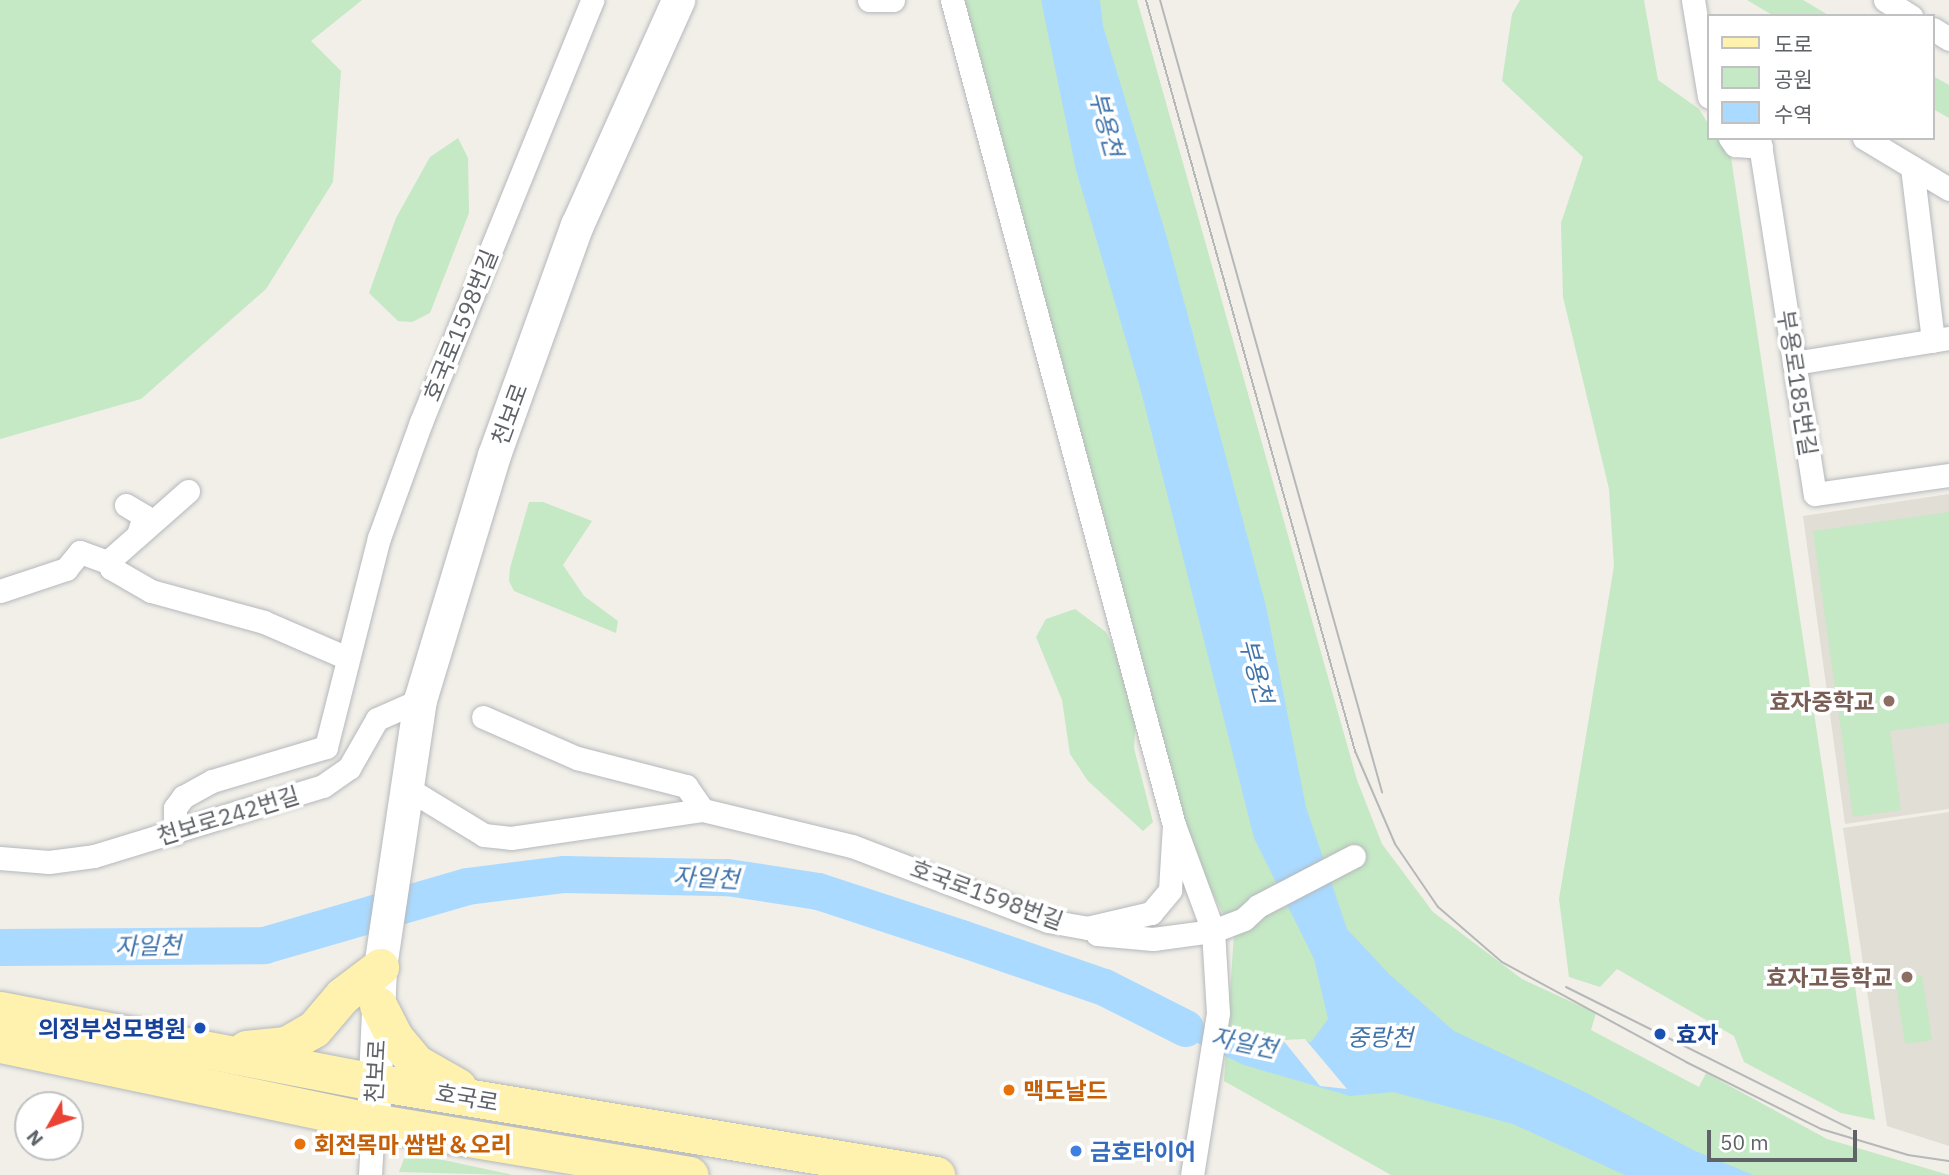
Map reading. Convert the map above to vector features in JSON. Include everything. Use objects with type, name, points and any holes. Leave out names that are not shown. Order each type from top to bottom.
[{"type":"main road","name":"천보로","points":[[373,1122],[380,967],[420,700],[494,455],[572,237],[678,0]]},
{"type":"main road","points":[[214,1049],[286,1045],[314,1030],[342,996],[380,967]]},
{"type":"main road","points":[[378,1005],[395,1038],[416,1063],[437,1078],[491,1101]]},
{"type":"main road","name":"호국로","points":[[0,1010],[375,1082],[936,1175]]},
{"type":"main road","name":"호국로","points":[[0,1044],[373,1122],[690,1175]]},
{"type":"street","name":"호국로1598번길","points":[[174,833],[175,808],[183,797],[212,781],[326,747],[338,716],[345,657],[379,538],[421,422],[592,0]]},
{"type":"street","points":[[870,0],[893,0]]},
{"type":"street","points":[[952,0],[1174,825],[1213,931],[1218,1013],[1192,1175]]},
{"type":"street","points":[[1693,0],[1708,91]]},
{"type":"street","points":[[1885,0],[1908,14]]},
{"type":"street","points":[[1731,140],[1735,145],[1760,143]]},
{"type":"street","points":[[1867,140],[1949,190]]},
{"type":"street","name":"부용로185번길","points":[[1760,143],[1815,494],[1949,475]]},
{"type":"street","points":[[1794,363],[1941,339],[1912,167]]},
{"type":"street","points":[[111,563],[112,558],[188,491]]},
{"type":"street","points":[[126,505],[144,516],[138,535]]},
{"type":"street","points":[[0,591],[66,569],[80,552],[111,563],[119,574],[151,590],[264,622],[345,657]]},
{"type":"street","name":"천보로242번길","points":[[0,858],[49,862],[94,856],[323,786],[349,768],[377,719],[420,700]]},
{"type":"street","points":[[407,788],[484,835],[511,838],[703,810],[686,786],[577,758],[482,717]]},
{"type":"street","name":"호국로1598번길","points":[[703,810],[852,846],[1048,921],[1087,928],[1151,913],[1170,890],[1174,825]]},
{"type":"street","points":[[1048,921],[1111,938],[1153,939],[1213,931],[1244,919],[1258,906],[1354,856]]},
{"type":"street","name":"천보로","points":[[370,1175],[373,1122]]},
{"type":"shaded area","name":"효자중학교","points":[[1949,494],[1949,809],[1845,824],[1803,516]]},
{"type":"shaded area","name":"효자고등학교","points":[[1949,812],[1949,1146],[1887,1126],[1843,828]]},
{"type":"green space","points":[[0,0],[362,0],[311,41],[341,71],[333,182],[266,289],[141,399],[0,439]]},
{"type":"green space","points":[[959,0],[1137,0],[1357,780],[1382,844],[1433,912],[1522,979],[1596,1013],[1591,1030],[1699,1087],[1706,1073],[1827,1139],[1949,1175],[1391,1175],[1224,1081],[1234,934],[1198,866],[1179,817]]},
{"type":"green space","points":[[1520,0],[1644,0],[1658,80],[1699,109],[1708,123],[1708,140],[1722,140],[1730,151],[1875,1120],[1841,1113],[1744,1062],[1734,1036],[1617,969],[1600,987],[1569,977],[1559,899],[1614,566],[1609,489],[1563,297],[1561,223],[1583,157],[1502,81],[1512,14]]},
{"type":"green space","points":[[1747,0],[1803,0],[1827,14],[1771,14]]},
{"type":"green space","points":[[1935,77],[1949,85],[1949,118],[1935,110]]},
{"type":"green space","points":[[458,138],[468,158],[469,213],[430,313],[412,322],[398,321],[369,293],[396,218],[430,157]]},
{"type":"green space","points":[[529,502],[543,502],[592,521],[563,565],[584,596],[618,621],[616,633],[514,591],[509,581],[510,568]]},
{"type":"green space","name":"효자중학교","points":[[1949,512],[1949,723],[1890,731],[1901,810],[1853,817],[1813,531]]},
{"type":"green space","points":[[1075,609],[1106,632],[1118,656],[1136,720],[1134,748],[1153,822],[1143,831],[1088,781],[1070,754],[1062,700],[1036,637],[1046,619]]},
{"type":"green space","points":[[1922,975],[1932,1040],[1905,1044],[1895,979]]},
{"type":"green space","points":[[406,1154],[448,1161],[513,1175],[399,1172]]},
{"type":"water","name":"중랑천","points":[[1041,0],[1100,0],[1103,26],[1167,238],[1266,606],[1306,807],[1347,929],[1389,974],[1454,1031],[1581,1090],[1693,1150],[1753,1175],[1625,1175],[1513,1124],[1393,1092],[1350,1096],[1244,1065],[1136,1014],[1143,1001],[1251,1045],[1311,1042],[1328,1019],[1314,959],[1254,838],[1141,391],[1076,170]]},
{"type":"pier","points":[[1305,1039],[1347,1089],[1320,1086],[1283,1040]]},
{"type":"waterway","name":"자일천","points":[[0,947],[264,945],[467,886],[564,874],[727,877],[818,891],[961,938],[1104,987],[1185,1028]]},
{"type":"tram line","points":[[1146,0],[1355,751],[1395,844],[1438,907],[1502,962],[1686,1062],[1821,1129],[1908,1155],[1949,1161]]},
{"type":"tram line","points":[[1160,0],[1382,792]]},
{"type":"tram line","points":[[1566,987],[1851,1129]]},
{"type":"place","name":"효자중학교","points":[[1889,701]]},
{"type":"place","name":"효자고등학교","points":[[1907,977]]},
{"type":"place","name":"의정부성모병원","points":[[200,1028]]},
{"type":"place","name":"효자","points":[[1660,1034]]},
{"type":"place","name":"맥도날드","points":[[1009,1090]]},
{"type":"place","name":"회전목마 쌈밥＆오리","points":[[300,1144]]},
{"type":"place","name":"금호타이어","points":[[1076,1151]]},
{"type":"water label","name":"부용천","points":[[1106,124]]},
{"type":"water label","name":"부용천","points":[[1256,671]]}]
